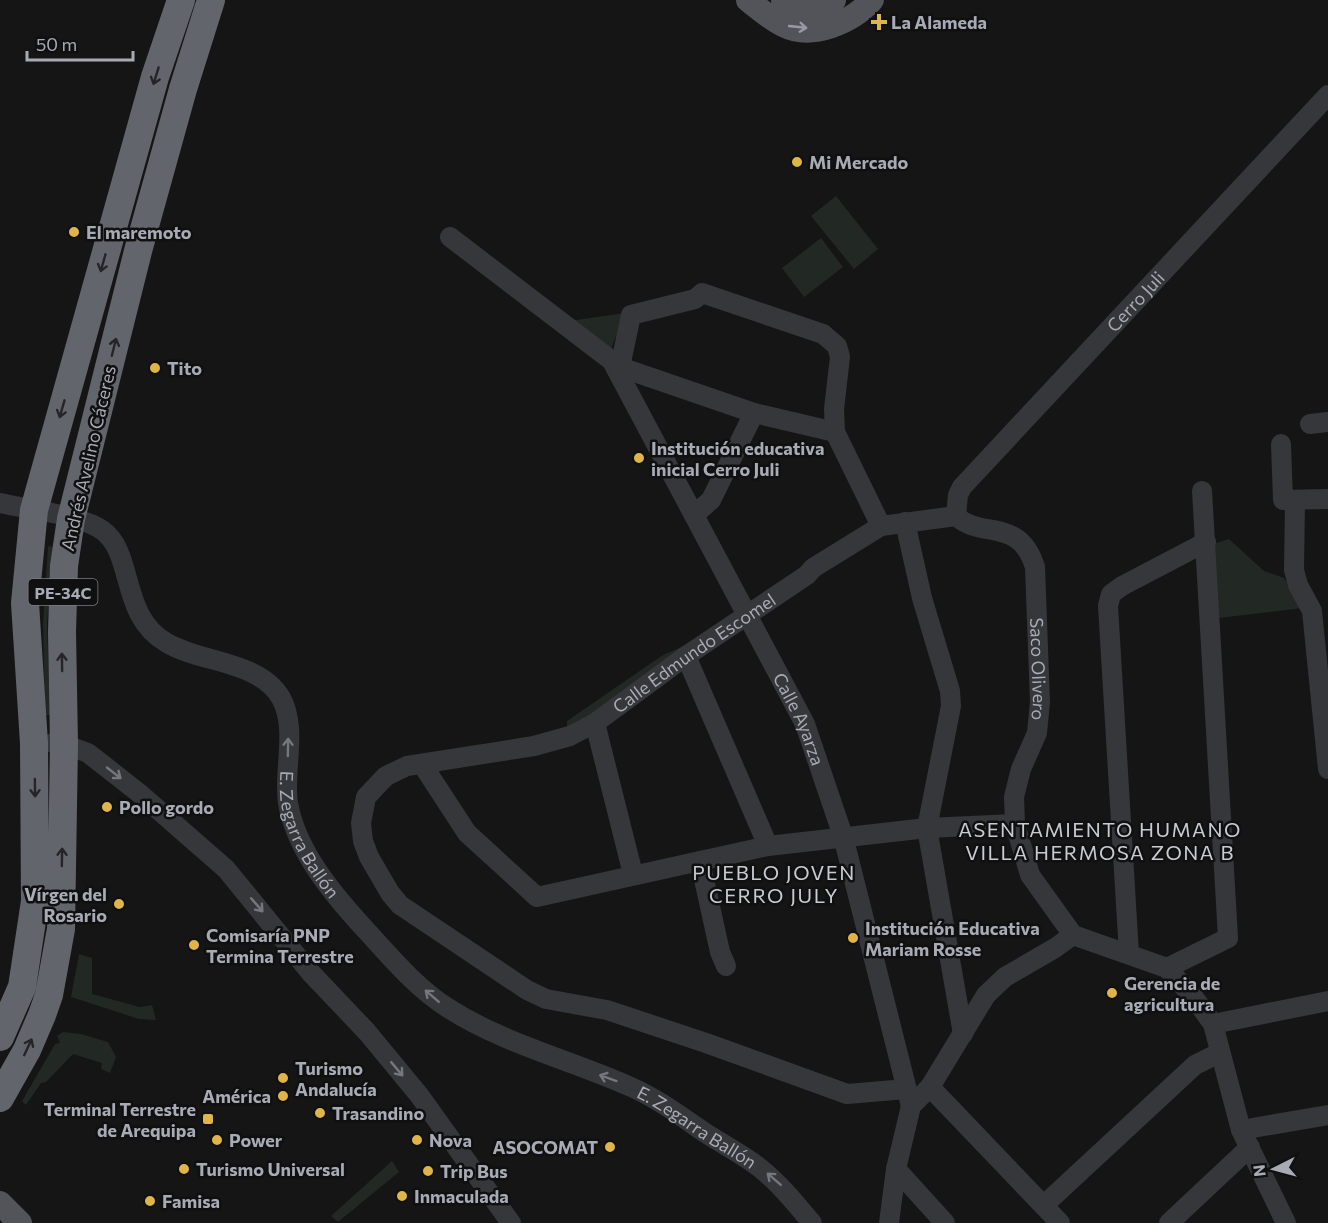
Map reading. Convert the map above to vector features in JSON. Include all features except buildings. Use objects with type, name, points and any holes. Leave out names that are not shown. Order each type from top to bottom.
[{"type":"highway","name":"Andrés Avelino Cáceres","points":[[0,1037],[22,987],[32,931],[35,872],[34,743],[25,603],[34,510],[153,87],[181,0]]},
{"type":"highway","name":"Andrés Avelino Cáceres","points":[[0,1098],[27,1050],[42,1015],[55,966],[62,910],[64,744],[62,632],[64,566],[71,519],[138,251],[183,89],[211,0]]},
{"type":"main road","points":[[748,0],[784,26],[805,28],[826,28],[849,18],[872,0]]},
{"type":"main road","points":[[783,0],[797,7],[812,9],[834,0]]},
{"type":"main road","points":[[0,1203],[20,1223]]},
{"type":"street","name":"Cerro Juli","points":[[956,516],[958,495],[962,487],[1328,96]]},
{"type":"street","points":[[450,237],[616,365],[754,413],[835,432]]},
{"type":"street","points":[[616,365],[631,315],[695,299],[702,293],[824,334],[837,346],[840,357],[834,409],[835,432],[881,526]]},
{"type":"street","name":"Calle Ayarza","points":[[616,365],[805,724],[843,836],[908,1098]]},
{"type":"street","points":[[694,515],[711,500],[754,413]]},
{"type":"street","points":[[1281,444],[1283,500],[1294,502],[1299,498],[1328,499]]},
{"type":"street","points":[[1167,968],[1228,938],[1202,491]]},
{"type":"street","points":[[1294,502],[1294,570],[1298,585],[1320,610],[1328,770]]},
{"type":"street","name":"E. Zegarra Ballón","points":[[0,503],[100,528],[109,536],[124,568],[139,614],[154,635],[182,651],[248,672],[276,690],[283,701],[287,717],[288,802],[299,835],[315,865],[349,910],[412,978],[444,1007],[524,1045],[631,1087],[668,1107],[760,1167],[781,1186],[813,1223]]},
{"type":"street","name":"Calle Edmundo Escomel","points":[[908,1098],[847,1094],[706,1042],[607,1010],[546,999],[527,990],[400,905],[381,881],[363,841],[361,823],[366,797],[376,785],[407,766],[534,746],[570,736],[596,723],[686,656],[807,575],[813,568],[881,526],[956,516]]},
{"type":"street","name":"Saco Olivero","points":[[956,516],[962,521],[1002,531],[1017,538],[1031,554],[1035,567],[1040,702],[1037,733],[1017,784],[1015,824],[1030,875],[1073,935]]},
{"type":"street","points":[[904,522],[922,597],[951,699],[927,828],[963,1034]]},
{"type":"street","points":[[1129,954],[1108,606],[1111,594],[1122,586],[1206,542]]},
{"type":"street","points":[[686,656],[768,846]]},
{"type":"street","points":[[596,723],[633,874]]},
{"type":"street","points":[[34,743],[64,744],[88,753],[139,793],[226,869],[310,972],[367,1032],[420,1095],[511,1223]]},
{"type":"street","points":[[422,764],[467,833],[537,897],[768,846],[927,828],[1015,824]]},
{"type":"street","points":[[700,861],[726,966]]},
{"type":"street","points":[[889,1223],[908,1098],[930,1087],[986,995],[1005,977],[1056,948],[1073,935],[1167,968],[1213,1024],[1219,1053],[1246,1138],[1286,1223]]},
{"type":"street","points":[[1213,1024],[1328,1001]]},
{"type":"street","points":[[1044,1205],[1195,1065],[1219,1053]]},
{"type":"street","points":[[930,1087],[1060,1223]]},
{"type":"street","points":[[1169,1223],[1246,1138],[1328,1115]]},
{"type":"street","points":[[896,1169],[945,1223]]},
{"type":"shaded area","points":[[836,196],[878,249],[854,269],[811,216]]},
{"type":"shaded area","points":[[821,238],[843,267],[804,297],[782,268]]},
{"type":"shaded area","points":[[625,313],[611,349],[569,321]]},
{"type":"shaded area","points":[[1229,539],[1264,571],[1284,578],[1303,608],[1219,618],[1213,544]]},
{"type":"shaded area","points":[[48,546],[53,547],[47,624],[50,715],[45,715],[43,623]]},
{"type":"shaded area","points":[[696,641],[664,666],[567,730],[567,721],[663,655]]},
{"type":"shaded area","points":[[79,954],[92,958],[92,994],[140,1007],[152,1005],[156,1020],[139,1019],[71,997]]},
{"type":"shaded area","points":[[63,1032],[81,1034],[108,1042],[116,1057],[110,1073],[101,1069],[102,1063],[73,1054],[46,1082],[41,1083],[26,1105],[22,1101],[55,1044],[60,1043],[57,1036]]},
{"type":"shaded area","points":[[392,1161],[399,1172],[338,1222],[331,1216]]},
{"type":"place","name":"La Alameda","points":[[879,22]]},
{"type":"place","name":"Mi Mercado","points":[[797,162]]},
{"type":"place","name":"El maremoto","points":[[74,232]]},
{"type":"place","name":"Tito","points":[[155,368]]},
{"type":"place","name":"Institución educativa inicial Cerro Juli","points":[[639,458]]},
{"type":"place","name":"Pollo gordo","points":[[107,807]]},
{"type":"place","name":"Vírgen del Rosario","points":[[119,904]]},
{"type":"place","name":"Institución Educativa Mariam Rosse","points":[[853,938]]},
{"type":"place","name":"Comisaría PNP Termina Terrestre","points":[[194,945]]},
{"type":"place","name":"Gerencia de agricultura","points":[[1112,993]]},
{"type":"place","name":"Turismo Andalucía","points":[[283,1078]]},
{"type":"place","name":"América","points":[[283,1096]]},
{"type":"place","name":"Trasandino","points":[[320,1113]]},
{"type":"place","name":"Terminal Terrestre de Arequipa","points":[[208,1119]]},
{"type":"place","name":"Power","points":[[217,1140]]},
{"type":"place","name":"Nova","points":[[417,1140]]},
{"type":"place","name":"ASOCOMAT","points":[[610,1147]]},
{"type":"place","name":"Turismo Universal","points":[[184,1169]]},
{"type":"place","name":"Trip Bus","points":[[428,1171]]},
{"type":"place","name":"Inmaculada","points":[[402,1196]]},
{"type":"place","name":"Famisa","points":[[150,1201]]},
{"type":"district","name":"ASENTAMIENTO HUMANO VILLA HERMOSA ZONA B","points":[[1100,840]]},
{"type":"district","name":"PUEBLO JOVEN CERRO JULY","points":[[774,884]]}]
